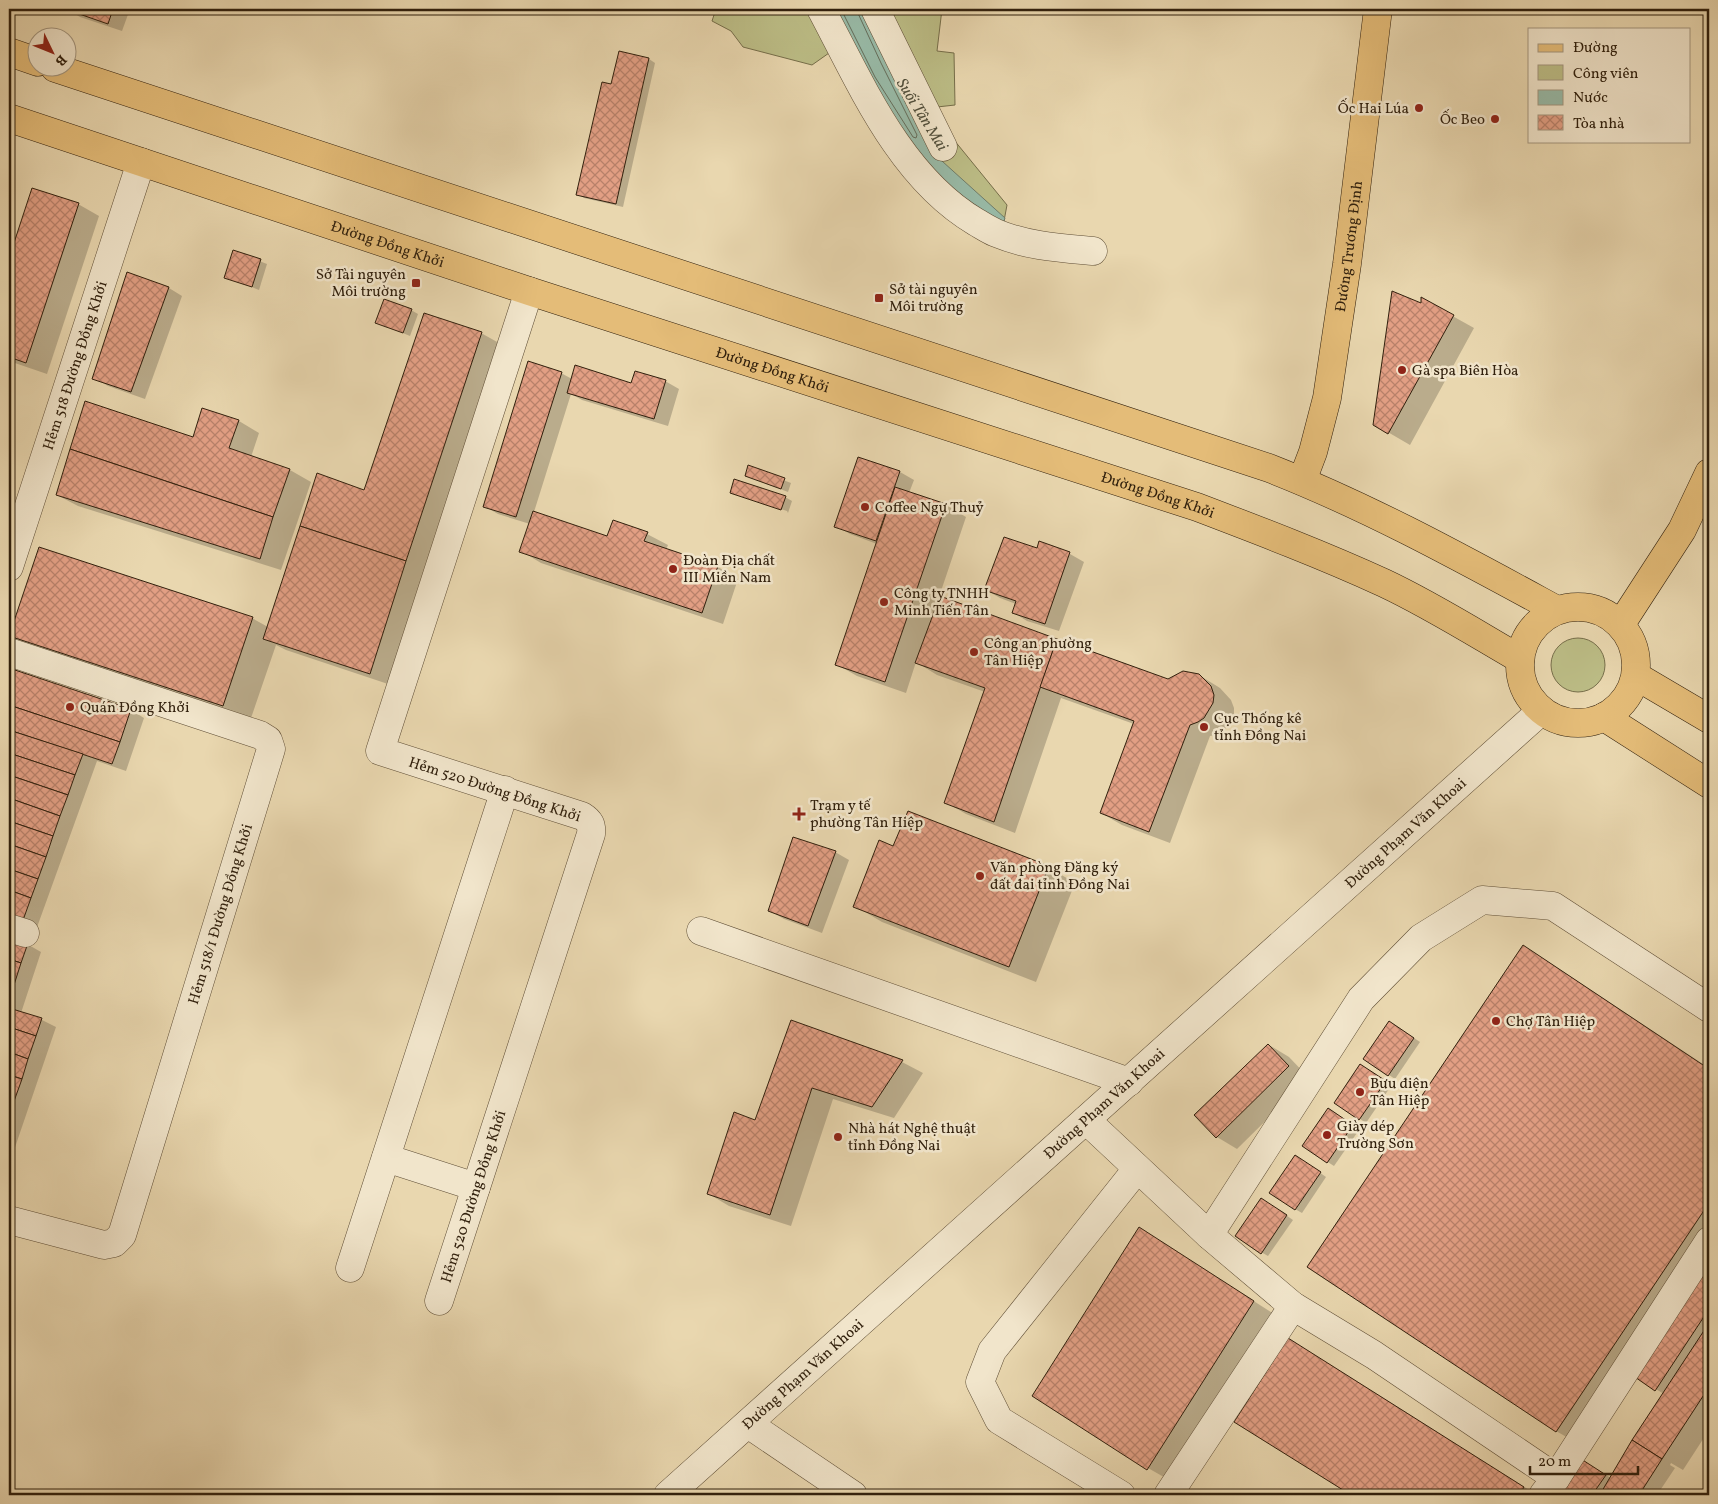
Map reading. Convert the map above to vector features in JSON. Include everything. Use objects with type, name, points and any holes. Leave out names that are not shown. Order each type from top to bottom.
[{"type":"main road","name":"Đường Trương Định","points":[[1302,481],[1313,452],[1327,398],[1347,264],[1378,9]]},
{"type":"main road","points":[[9,52],[28,59]]},
{"type":"main road","points":[[78,76],[1232,455],[1302,481],[1432,543],[1557,610]]},
{"type":"main road","name":"Đường Đồng Khởi","points":[[9,118],[529,291],[1198,507],[1284,540],[1384,584],[1429,607],[1520,659]]},
{"type":"main road","points":[[1621,624],[1682,530],[1709,474]]},
{"type":"main road","points":[[1568,607],[1591,607],[1612,617],[1626,631],[1634,648],[1636,676],[1632,689],[1615,710],[1591,722],[1578,724],[1552,718],[1541,711],[1531,700],[1524,688],[1520,673],[1520,659],[1524,644],[1532,630],[1543,618],[1557,610],[1568,607]]},
{"type":"main road","points":[[1636,676],[1709,720]]},
{"type":"main road","points":[[1604,717],[1709,784]]},
{"type":"street","points":[[822,9],[862,88],[903,153],[931,186],[960,213],[995,233],[1040,246],[1093,251]]},
{"type":"street","points":[[875,9],[943,147]]},
{"type":"street","name":"Hẻm 518 Đường Đồng Khởi","points":[[9,567],[141,162]]},
{"type":"street","name":"Hẻm 520 Đường Đồng Khởi","points":[[439,1301],[592,827],[589,820],[582,816],[380,751],[529,291]]},
{"type":"street","name":"Hẻm 518/1 Đường Đồng Khởi","points":[[9,652],[260,735],[268,740],[271,749],[122,1235],[114,1243],[104,1245],[9,1220]]},
{"type":"street","name":"Đường Phạm Văn Khoai","points":[[668,1495],[1541,711]]},
{"type":"street","points":[[350,1268],[505,790]]},
{"type":"street","points":[[1209,1235],[1361,999],[1421,938],[1482,900],[1554,906],[1709,1008]]},
{"type":"street","points":[[701,931],[1129,1082]]},
{"type":"street","points":[[1086,1120],[1209,1235],[1293,1306],[1374,1355],[1550,1486],[1709,1240]]},
{"type":"street","points":[[386,1158],[476,1187]]},
{"type":"street","points":[[1121,1495],[999,1420],[980,1382],[992,1351],[1137,1169]]},
{"type":"street","points":[[1168,1495],[1293,1306]]},
{"type":"street","points":[[748,1424],[853,1495]]},
{"type":"green space","points":[[716,9],[942,9],[937,51],[954,53],[955,105],[937,107],[954,140],[1007,205],[1004,221],[991,245],[955,224],[934,207],[898,168],[854,100],[829,53],[812,65],[743,47],[731,31],[712,21]]},
{"type":"green space","points":[[1573,638],[1583,638],[1593,642],[1601,650],[1605,665],[1601,680],[1593,688],[1583,692],[1573,692],[1563,688],[1555,680],[1551,670],[1551,660],[1555,650],[1563,642]]},
{"type":"water","name":"Suối Tân Mai","points":[[836,9],[861,9],[932,152],[1005,218],[1003,224],[969,204],[938,175],[910,143],[871,80]]},
{"type":"building","points":[[65,9],[113,9],[108,24]]},
{"type":"building","points":[[619,51],[649,58],[616,204],[576,195],[602,82],[611,84]]},
{"type":"building","points":[[32,188],[79,203],[26,363],[9,357],[9,258]]},
{"type":"building","points":[[233,250],[261,259],[252,287],[224,278]]},
{"type":"building","points":[[127,272],[169,287],[131,392],[92,379]]},
{"type":"building","name":"Gà spa Biên Hòa","points":[[1392,291],[1421,303],[1421,297],[1454,315],[1388,434],[1373,425]]},
{"type":"building","points":[[384,299],[412,309],[403,333],[375,323]]},
{"type":"building","points":[[424,313],[482,332],[406,561],[300,526],[317,473],[364,490]]},
{"type":"building","points":[[528,361],[562,372],[516,517],[483,507]]},
{"type":"building","points":[[575,365],[631,383],[635,371],[666,380],[654,419],[567,393]]},
{"type":"building","points":[[85,401],[193,437],[202,408],[239,420],[229,448],[290,469],[273,517],[70,449]]},
{"type":"building","points":[[70,449],[273,517],[260,559],[56,495]]},
{"type":"building","name":"Coffee Ngự Thuỷ","points":[[858,457],[900,471],[876,541],[834,527]]},
{"type":"building","points":[[748,465],[785,478],[781,489],[745,476]]},
{"type":"building","points":[[734,479],[786,496],[781,510],[730,493]]},
{"type":"building","name":"Công ty TNHH Minh Tiến Tân","points":[[895,487],[946,504],[885,682],[835,665]]},
{"type":"building","points":[[533,511],[607,536],[613,520],[648,532],[644,541],[718,566],[702,613],[519,552]]},
{"type":"building","points":[[300,526],[406,561],[370,674],[263,639]]},
{"type":"building","points":[[1004,537],[1037,548],[1039,541],[1070,552],[1045,624],[1012,613],[1016,601],[984,590]]},
{"type":"building","points":[[39,547],[253,617],[223,706],[9,636]]},
{"type":"building","points":[[940,596],[1057,639],[994,822],[944,803],[985,688],[915,663]]},
{"type":"building","points":[[1057,639],[1168,679],[1183,671],[1199,674],[1211,686],[1214,695],[1213,703],[1204,718],[1190,725],[1149,832],[1100,813],[1134,721],[1040,687]]},
{"type":"building","name":"Quán Đồng Khởi","points":[[9,668],[131,709],[120,742],[9,705]]},
{"type":"building","points":[[9,705],[120,742],[112,764],[9,730]]},
{"type":"building","points":[[9,730],[83,754],[75,775],[9,753]]},
{"type":"building","points":[[9,753],[75,775],[68,795],[9,775]]},
{"type":"building","points":[[9,775],[68,795],[60,816],[9,798]]},
{"type":"building","points":[[9,798],[60,816],[53,836],[9,821]]},
{"type":"building","points":[[908,811],[1049,866],[1009,967],[853,907],[879,840],[893,846]]},
{"type":"building","points":[[9,821],[53,836],[46,857],[9,844]]},
{"type":"building","points":[[793,837],[836,851],[808,926],[768,911]]},
{"type":"building","points":[[9,844],[46,857],[38,879],[9,869]]},
{"type":"building","points":[[9,869],[38,879],[31,898],[9,890]]},
{"type":"building","points":[[9,890],[31,898],[22,923],[9,919]]},
{"type":"building","points":[[9,937],[28,943],[21,963],[9,959]]},
{"type":"building","points":[[1523,945],[1709,1069],[1709,1203],[1556,1432],[1307,1267]]},
{"type":"building","points":[[9,959],[21,963],[13,988],[9,986]]},
{"type":"building","points":[[9,1008],[42,1018],[36,1036],[9,1027]]},
{"type":"building","points":[[791,1020],[903,1060],[872,1107],[812,1088],[770,1215],[707,1194],[734,1112],[755,1120]]},
{"type":"building","points":[[1389,1021],[1414,1038],[1388,1076],[1363,1059]]},
{"type":"building","points":[[9,1027],[36,1036],[28,1059],[9,1052]]},
{"type":"building","points":[[1268,1044],[1289,1066],[1216,1138],[1194,1115]]},
{"type":"building","points":[[9,1052],[28,1059],[22,1079],[9,1075]]},
{"type":"building","name":"Bưu điện Tân Hiệp","points":[[1360,1064],[1386,1081],[1359,1120],[1334,1103]]},
{"type":"building","points":[[9,1075],[22,1079],[13,1104],[9,1102]]},
{"type":"building","name":"Giày dép Trường Sơn","points":[[1328,1108],[1353,1125],[1327,1163],[1302,1146]]},
{"type":"building","points":[[1295,1155],[1321,1172],[1295,1210],[1269,1193]]},
{"type":"building","points":[[1261,1198],[1287,1215],[1261,1254],[1235,1236]]},
{"type":"building","points":[[1139,1227],[1254,1301],[1147,1470],[1032,1396]]},
{"type":"building","points":[[1709,1257],[1709,1309],[1655,1391],[1632,1375]]},
{"type":"building","points":[[1709,1323],[1709,1387],[1662,1459],[1632,1440]]},
{"type":"building","points":[[1288,1338],[1524,1487],[1519,1495],[1351,1495],[1234,1422]]},
{"type":"building","points":[[1632,1440],[1662,1459],[1639,1495],[1609,1495],[1602,1491]]},
{"type":"building","points":[[1578,1457],[1606,1475],[1592,1495],[1551,1495]]},
{"type":"place","name":"Ốc Hai Lúa","points":[[1419,108]]},
{"type":"place","name":"Ốc Beo","points":[[1495,119]]},
{"type":"place","name":"Sở Tài nguyên Môi trường","points":[[416,283]]},
{"type":"place","name":"Sở tài nguyên Môi trường","points":[[879,298]]},
{"type":"place","name":"Gà spa Biên Hòa","points":[[1402,370]]},
{"type":"place","name":"Coffee Ngự Thuỷ","points":[[865,507]]},
{"type":"place","name":"Đoàn Địa chất III Miền Nam","points":[[673,569]]},
{"type":"place","name":"Công ty TNHH Minh Tiến Tân","points":[[884,602]]},
{"type":"place","name":"Công an phường Tân Hiệp","points":[[974,652]]},
{"type":"place","name":"Quán Đồng Khởi","points":[[70,707]]},
{"type":"place","name":"Cục Thống kê tỉnh Đồng Nai","points":[[1204,727]]},
{"type":"place","name":"Trạm y tế phường Tân Hiệp","points":[[799,814]]},
{"type":"place","name":"Văn phòng Đăng ký đất đai tỉnh Đồng Nai","points":[[980,876]]},
{"type":"place","name":"Chợ Tân Hiệp","points":[[1496,1021]]},
{"type":"place","name":"Bưu điện Tân Hiệp","points":[[1360,1092]]},
{"type":"place","name":"Giày dép Trường Sơn","points":[[1327,1135]]},
{"type":"place","name":"Nhà hát Nghệ thuật tỉnh Đồng Nai","points":[[838,1137]]}]
